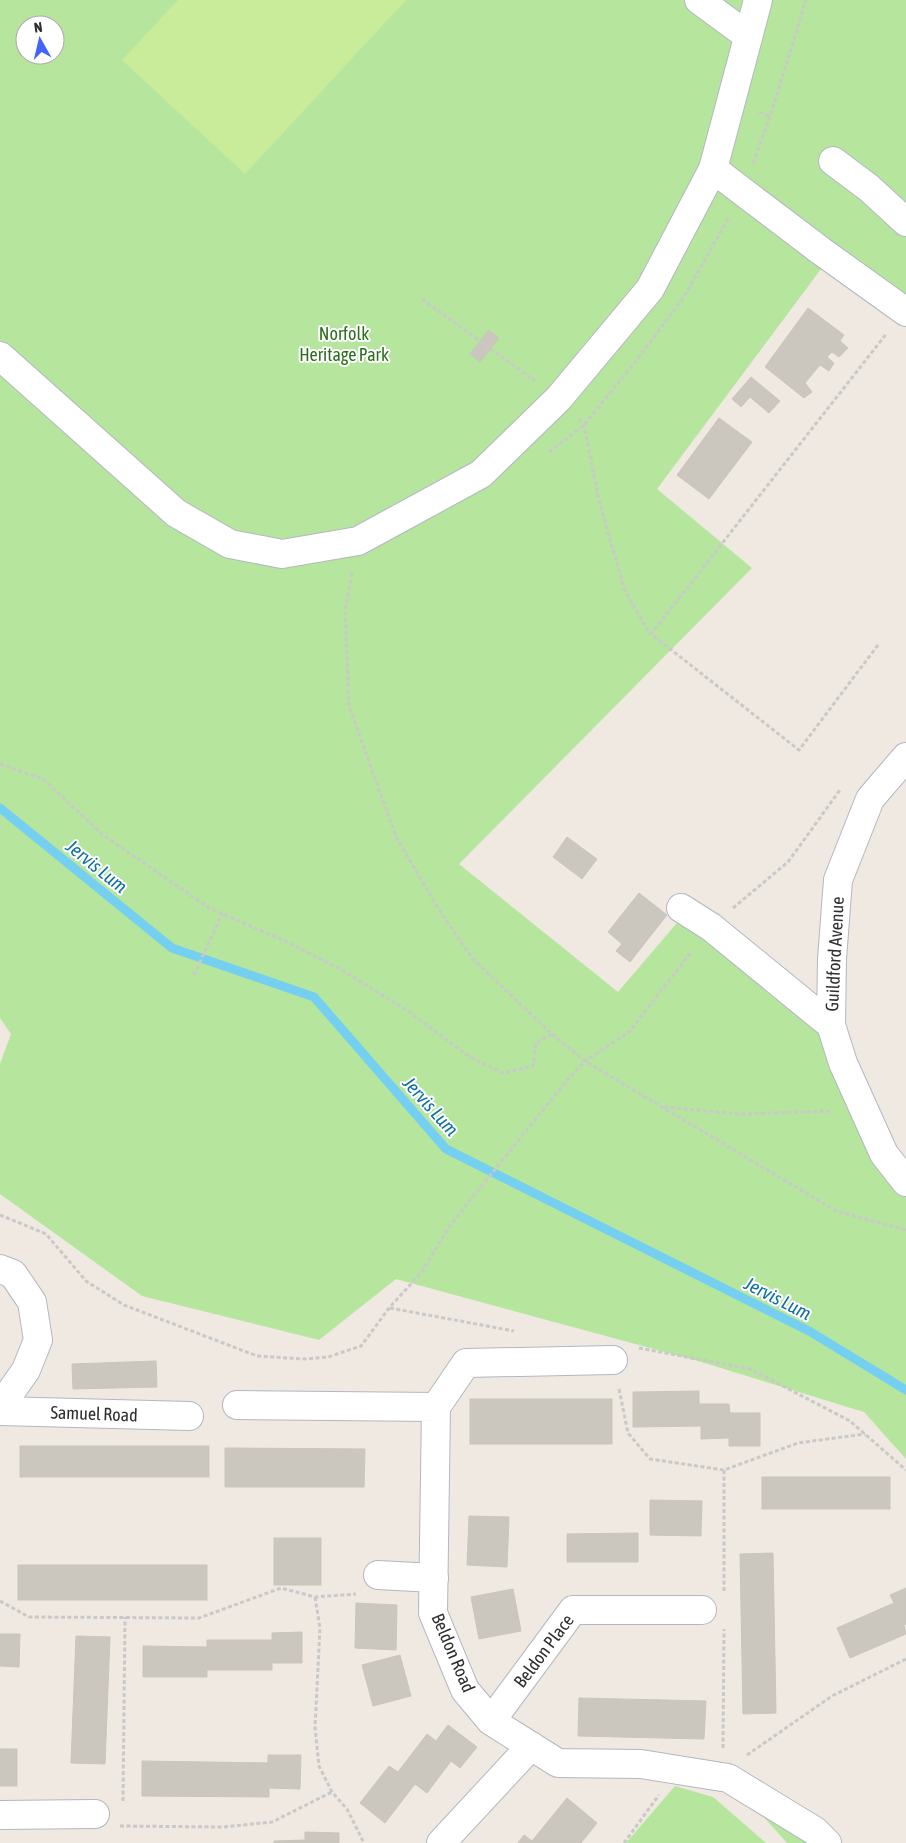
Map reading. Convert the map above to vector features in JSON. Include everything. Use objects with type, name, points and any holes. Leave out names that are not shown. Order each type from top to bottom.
[{"type":"street","points":[[699,0],[748,36]]},
{"type":"street","points":[[0,356],[176,513],[230,544],[282,554],[358,541],[481,474],[560,398],[650,289],[713,169],[758,0]]},
{"type":"street","points":[[833,161],[869,188],[906,222]]},
{"type":"street","points":[[713,169],[905,312]]},
{"type":"street","name":"Guildford Avenue","points":[[906,757],[870,799],[838,880],[832,959],[831,1025],[843,1063],[884,1154],[906,1182]]},
{"type":"street","points":[[681,908],[711,927],[831,1025]]},
{"type":"street","points":[[0,1269],[13,1274],[32,1302],[38,1340],[26,1370],[0,1407]]},
{"type":"street","points":[[237,1405],[436,1407],[466,1363],[613,1360]]},
{"type":"street","name":"Beldon Road","points":[[436,1407],[433,1612],[465,1690],[492,1721],[558,1763],[641,1764],[728,1778],[815,1831],[827,1843]]},
{"type":"street","name":"Samuel Road","points":[[0,1411],[189,1416]]},
{"type":"street","points":[[378,1575],[434,1578]]},
{"type":"street","name":"Beldon Place","points":[[492,1721],[573,1610],[702,1610]]},
{"type":"street","points":[[442,1843],[531,1746]]},
{"type":"street","points":[[0,1815],[95,1814]]},
{"type":"path","points":[[422,299],[560,398],[584,425],[598,501],[626,591],[651,634],[799,750],[878,645]]},
{"type":"path","points":[[651,634],[905,312]]},
{"type":"path","points":[[358,541],[345,610],[350,706],[396,837],[441,913],[473,959],[552,1034],[585,1061],[836,1211],[906,1230]]},
{"type":"path","points":[[0,764],[43,779],[102,834],[209,908],[285,941],[340,969],[408,1011],[470,1058],[503,1073],[533,1066],[536,1043],[552,1034]]},
{"type":"path","points":[[194,975],[222,914]]},
{"type":"path","points":[[0,1215],[46,1234],[86,1281],[124,1305],[257,1356],[305,1359],[328,1357],[361,1346],[389,1308],[422,1273],[451,1224],[568,1079]]},
{"type":"path","points":[[661,1106],[740,1114],[820,1113],[863,1107]]},
{"type":"path","points":[[389,1308],[516,1331]]},
{"type":"path","points":[[638,1347],[750,1369],[850,1421],[906,1470]]},
{"type":"path","points":[[613,1360],[628,1433],[650,1459],[724,1470],[798,1444],[865,1434]]},
{"type":"path","points":[[0,1601],[29,1617],[199,1618],[281,1588],[315,1597],[373,1593],[378,1575]]},
{"type":"path","points":[[315,1597],[320,1628],[315,1727],[319,1766],[332,1792],[347,1809],[364,1843]]},
{"type":"path","points":[[123,1808],[125,1617]]},
{"type":"path","points":[[744,1757],[832,1696],[906,1659]]},
{"type":"path","points":[[624,1843],[655,1801],[674,1768]]},
{"type":"path","points":[[95,1814],[122,1827],[223,1827],[272,1822],[332,1792]]},
{"type":"path","points":[[122,1817],[122,1827]]},
{"type":"green space","name":"Norfolk Heritage Park","points":[[0,0],[906,0],[906,327],[821,269],[657,489],[752,568],[459,864],[618,992],[682,917],[822,1027],[906,1186],[906,1459],[864,1412],[698,1361],[396,1279],[319,1340],[142,1296],[0,1194],[0,1064],[11,1034],[0,1018]]},
{"type":"green space","points":[[178,0],[406,0],[245,174],[122,60]]},
{"type":"green space","points":[[675,1786],[713,1797],[766,1843],[626,1843]]},
{"type":"green space","points":[[762,1815],[803,1840],[806,1843],[787,1843]]},
{"type":"building","points":[[808,308],[844,335],[840,341],[848,348],[839,357],[832,352],[827,357],[834,363],[829,371],[820,365],[805,383],[812,392],[804,398],[765,367]]},
{"type":"building","points":[[489,330],[499,338],[480,362],[470,354]]},
{"type":"building","points":[[751,377],[780,401],[769,413],[750,397],[741,407],[732,399]]},
{"type":"building","points":[[719,418],[752,442],[709,499],[677,475]]},
{"type":"building","points":[[567,837],[597,859],[582,879],[553,857]]},
{"type":"building","points":[[639,893],[667,915],[630,962],[616,951],[622,944],[608,932]]},
{"type":"building","points":[[156,1361],[157,1387],[73,1389],[72,1364]]},
{"type":"building","points":[[699,1391],[699,1404],[729,1404],[730,1413],[760,1413],[760,1446],[729,1446],[729,1438],[701,1439],[701,1426],[633,1427],[633,1392]]},
{"type":"building","points":[[470,1399],[612,1399],[612,1444],[470,1444]]},
{"type":"building","points":[[20,1446],[209,1446],[209,1477],[20,1477]]},
{"type":"building","points":[[225,1448],[365,1449],[364,1487],[225,1487]]},
{"type":"building","points":[[762,1477],[890,1477],[890,1509],[762,1509]]},
{"type":"building","points":[[650,1500],[702,1501],[701,1536],[650,1535]]},
{"type":"building","points":[[469,1516],[509,1517],[507,1567],[467,1565]]},
{"type":"building","points":[[638,1533],[638,1562],[567,1562],[567,1534]]},
{"type":"building","points":[[274,1538],[321,1538],[321,1585],[274,1585]]},
{"type":"building","points":[[773,1553],[776,1713],[743,1714],[740,1554]]},
{"type":"building","points":[[18,1565],[207,1565],[207,1600],[18,1600]]},
{"type":"building","points":[[906,1588],[906,1624],[904,1625],[906,1634],[850,1658],[837,1628],[894,1603],[890,1595]]},
{"type":"building","points":[[513,1589],[521,1631],[479,1639],[471,1597]]},
{"type":"building","points":[[356,1603],[397,1605],[396,1650],[355,1648]]},
{"type":"building","points":[[302,1632],[302,1663],[272,1663],[272,1670],[207,1670],[207,1677],[143,1677],[143,1646],[207,1647],[207,1640],[272,1640],[272,1633]]},
{"type":"building","points":[[0,1634],[20,1634],[19,1667],[0,1666]]},
{"type":"building","points":[[76,1636],[110,1637],[105,1764],[71,1763]]},
{"type":"building","points":[[400,1655],[411,1696],[373,1706],[362,1665]]},
{"type":"building","points":[[579,1698],[706,1701],[704,1739],[578,1736]]},
{"type":"building","points":[[448,1725],[477,1747],[460,1768],[451,1761],[427,1793],[415,1784],[385,1823],[360,1803],[389,1766],[398,1772],[427,1734],[436,1741]]},
{"type":"building","points":[[0,1749],[17,1749],[17,1786],[0,1786]]},
{"type":"building","points":[[268,1755],[301,1755],[300,1789],[269,1788],[269,1797],[142,1796],[142,1761],[268,1763]]},
{"type":"building","points":[[567,1798],[597,1823],[581,1843],[518,1843],[524,1835],[532,1841]]},
{"type":"building","points":[[305,1832],[339,1833],[339,1843],[274,1843],[274,1841],[305,1840]]},
{"type":"waterway","name":"Jervis Lum","points":[[0,808],[172,948],[314,997],[446,1149],[809,1331],[906,1390]]}]
